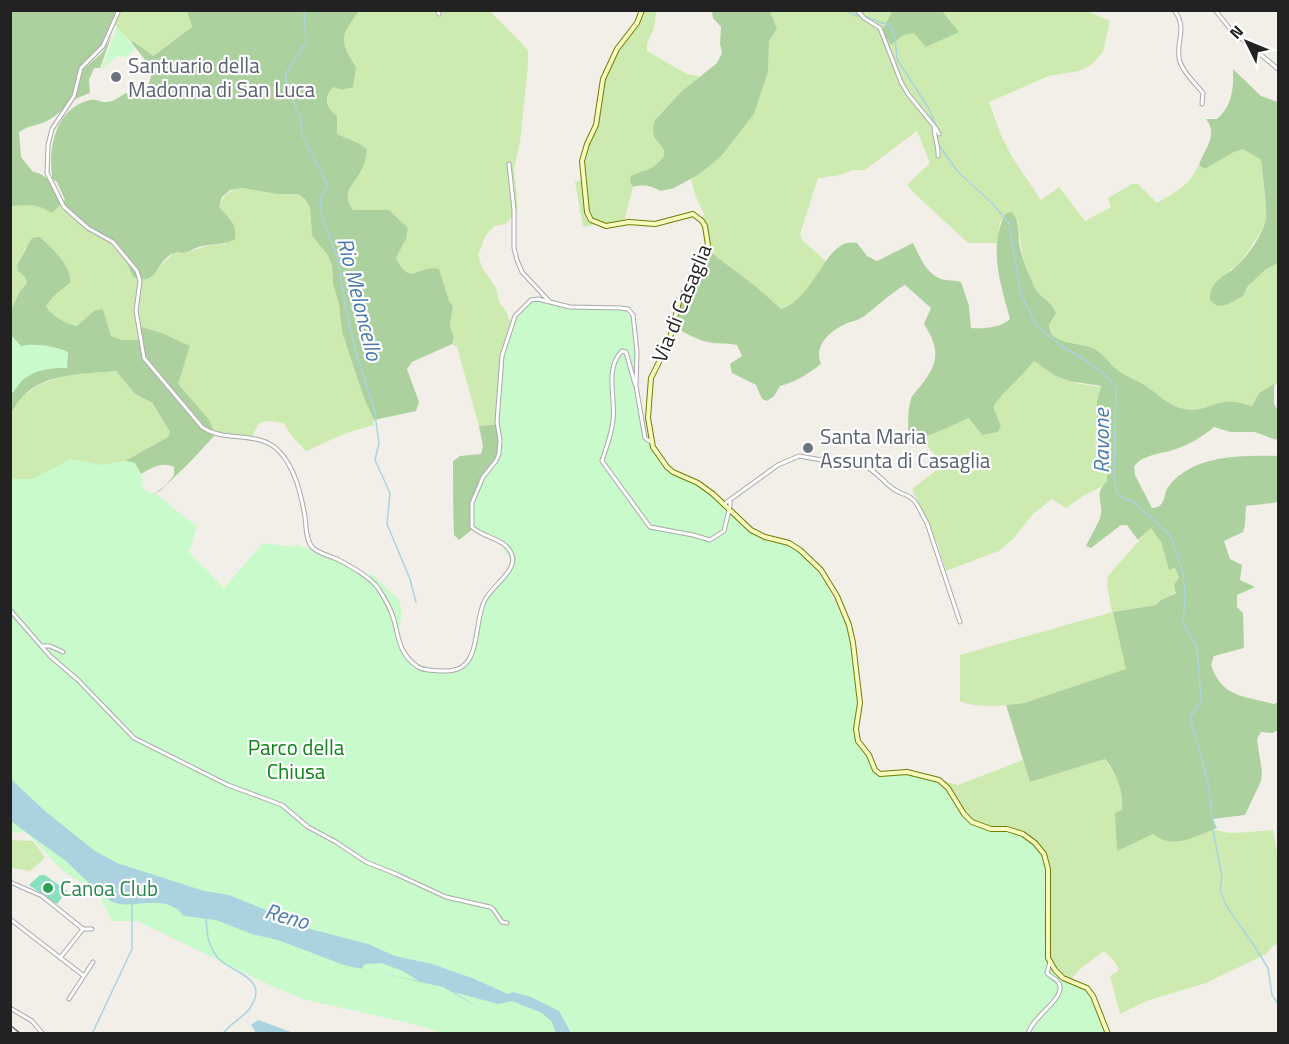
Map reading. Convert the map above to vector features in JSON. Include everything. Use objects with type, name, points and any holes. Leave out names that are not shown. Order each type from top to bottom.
[{"type":"street","points":[[119,10],[103,46],[81,68],[74,96],[52,129],[47,153],[47,172],[60,203],[88,228],[116,244],[139,276],[136,311],[147,363],[202,427],[227,437],[266,441],[281,454],[294,476],[303,506],[309,540],[314,548],[343,563],[376,586],[392,615],[401,648],[418,667],[454,671],[468,662],[472,655],[483,602],[488,593],[506,575],[513,562],[512,553],[506,547],[497,540],[476,531],[471,521],[472,503],[478,488],[500,454],[496,422],[502,356],[515,316],[531,300],[538,299],[570,308],[620,308],[631,312],[637,352],[636,386]]},
{"type":"street","name":"Via di Casaglia","points":[[642,10],[637,23],[617,49],[603,79],[596,125],[582,161],[587,213],[595,222],[606,226],[629,222],[655,224],[693,214],[702,221],[707,234],[708,245],[679,302],[669,342],[651,378],[648,418],[651,442],[667,467],[673,472],[698,483],[751,530],[765,537],[789,543],[821,570],[837,596],[854,643],[860,704],[856,729],[858,741],[869,754],[875,770],[880,774],[907,772],[939,780],[948,788],[964,814],[972,822],[991,829],[1007,829],[1023,834],[1044,854],[1048,869],[1047,942],[1050,962]]},
{"type":"street","points":[[857,10],[880,28],[901,82],[939,134]]},
{"type":"street","points":[[1174,10],[1182,27],[1179,60],[1188,78],[1203,93],[1202,104]]},
{"type":"street","points":[[1215,10],[1231,30],[1278,69]]},
{"type":"street","points":[[934,126],[938,156]]},
{"type":"street","points":[[509,164],[514,210],[513,248],[522,272],[551,303]]},
{"type":"street","points":[[651,442],[645,438],[636,386],[626,352],[622,351],[618,355],[612,376],[613,420],[602,461],[606,467],[645,521],[652,527],[710,540],[724,531],[730,501]]},
{"type":"street","points":[[723,505],[778,465],[799,456],[868,468],[917,504],[927,524],[960,622]]},
{"type":"street","points":[[716,498],[730,501]]},
{"type":"street","points":[[10,610],[66,671],[78,680],[134,738],[228,785],[285,806],[308,827],[366,862],[446,897],[490,907],[502,922],[507,923]]},
{"type":"street","points":[[42,646],[50,646],[63,652]]},
{"type":"street","points":[[10,882],[42,896],[83,929],[92,929]]},
{"type":"street","points":[[10,919],[84,976]]},
{"type":"street","points":[[60,958],[83,929]]},
{"type":"street","points":[[69,999],[93,962]]},
{"type":"street","points":[[1028,1034],[1037,1017],[1059,995],[1061,987],[1059,983],[1047,973],[1050,962]]},
{"type":"street","points":[[1050,962],[1063,978],[1087,988],[1093,996],[1108,1034]]},
{"type":"street","points":[[10,1008],[32,1022],[43,1034]]},
{"type":"green space","points":[[187,10],[192,27],[152,56],[134,41],[131,42],[113,23],[117,11]]},
{"type":"green space","points":[[941,10],[959,32],[926,47],[914,33],[903,35],[891,45],[882,31],[892,11]]},
{"type":"green space","points":[[10,11],[117,11],[110,33],[101,48],[78,71],[74,92],[67,105],[48,121],[19,132],[21,157],[33,172],[47,179],[61,203],[65,200],[57,182],[52,179],[51,164],[57,129],[62,119],[79,104],[92,100],[110,102],[126,93],[129,95],[149,83],[153,70],[131,42],[133,41],[153,56],[192,27],[187,11],[359,11],[348,26],[344,38],[346,50],[356,67],[353,87],[342,90],[333,87],[327,98],[330,110],[337,116],[337,134],[367,149],[363,167],[348,193],[349,204],[353,210],[389,210],[408,228],[406,239],[396,258],[401,267],[411,273],[432,268],[439,269],[449,301],[453,306],[450,326],[454,337],[452,344],[412,362],[407,369],[419,402],[416,411],[374,420],[364,398],[342,332],[339,304],[333,284],[332,265],[327,254],[312,236],[310,208],[305,199],[298,194],[276,194],[242,188],[230,190],[222,197],[219,207],[234,225],[235,239],[226,243],[198,247],[184,253],[174,253],[163,261],[153,276],[142,279],[133,277],[128,265],[111,240],[82,223],[61,204],[52,213],[37,206],[11,206]]},
{"type":"green space","points":[[359,11],[490,11],[528,50],[520,142],[514,169],[517,212],[505,224],[494,226],[485,237],[478,255],[510,321],[528,301],[524,422],[479,426],[457,347],[452,344],[454,337],[450,326],[453,306],[449,301],[439,270],[415,273],[405,271],[396,258],[406,239],[404,224],[389,210],[353,210],[350,205],[349,189],[362,171],[358,143],[337,134],[337,116],[327,102],[331,89],[356,67],[346,50],[344,38],[348,26]]},
{"type":"green space","points":[[643,11],[656,12],[647,51],[687,74],[701,77],[681,92],[655,120],[654,137],[664,150],[664,156],[649,170],[638,173],[630,182],[633,187],[624,222],[583,227],[575,182],[587,178],[583,158],[595,130],[607,72],[624,34],[632,29]]},
{"type":"green space","points":[[712,11],[770,11],[777,29],[769,41],[768,72],[754,114],[723,154],[696,176],[674,188],[661,191],[647,186],[633,187],[630,182],[631,176],[652,167],[664,156],[664,150],[654,137],[655,120],[681,92],[717,63],[722,53],[721,27],[713,18]]},
{"type":"green space","points":[[770,11],[892,11],[882,31],[891,45],[903,35],[914,32],[926,46],[953,27],[941,11],[1087,11],[1110,21],[1103,52],[1091,65],[1079,71],[1049,76],[989,102],[1000,133],[1012,157],[1041,200],[1059,187],[1085,221],[1111,207],[1108,198],[1132,184],[1138,184],[1157,203],[1187,183],[1199,165],[1205,169],[1243,149],[1261,160],[1267,218],[1262,230],[1238,266],[1229,270],[1243,296],[1258,276],[1278,263],[1278,383],[1259,393],[1252,406],[1229,402],[1202,409],[1180,408],[1122,374],[1102,355],[1064,342],[1052,335],[1043,296],[1037,291],[1028,273],[1018,221],[1005,214],[1000,223],[997,243],[968,243],[907,185],[930,163],[917,131],[865,170],[852,170],[841,175],[818,178],[800,234],[802,240],[827,262],[801,296],[780,309],[754,285],[705,248],[706,234],[700,221],[704,214],[695,195],[691,179],[723,154],[754,114],[768,72],[769,41],[777,29]]},
{"type":"green space","points":[[117,27],[135,48],[127,57],[117,56],[103,69],[102,68]]},
{"type":"green space","points":[[112,35],[100,68],[94,68],[89,80],[90,93],[75,99],[82,70],[102,53]]},
{"type":"green space","points":[[1233,69],[1261,96],[1278,102],[1278,263],[1265,270],[1248,286],[1243,296],[1226,305],[1217,306],[1210,300],[1213,287],[1248,254],[1262,231],[1266,215],[1261,160],[1243,149],[1205,169],[1199,165],[1211,136],[1210,125],[1206,119],[1217,119],[1226,108],[1232,90]]},
{"type":"green space","points":[[242,188],[276,194],[298,194],[305,199],[310,208],[312,236],[327,254],[332,265],[333,284],[339,304],[342,332],[364,398],[374,420],[373,425],[344,434],[306,451],[290,434],[284,423],[269,421],[259,423],[251,438],[215,435],[210,421],[177,384],[189,346],[162,333],[139,326],[138,340],[122,340],[111,336],[103,309],[95,310],[77,326],[60,319],[46,306],[70,283],[26,247],[17,265],[18,271],[25,277],[27,283],[20,291],[11,310],[11,206],[36,206],[52,213],[60,203],[111,240],[128,265],[133,277],[151,278],[174,253],[186,253],[209,245],[226,244],[231,219],[219,207],[228,193]]},
{"type":"green space","points":[[1012,212],[1018,225],[1021,253],[1031,280],[1056,313],[1049,325],[1052,335],[1063,341],[1094,349],[1122,373],[1179,408],[1201,409],[1229,402],[1252,406],[1259,393],[1274,384],[1274,404],[1278,410],[1276,440],[1255,432],[1230,432],[1214,427],[1190,443],[1146,457],[1134,467],[1135,475],[1152,508],[1163,502],[1167,489],[1176,478],[1202,463],[1240,456],[1278,456],[1278,501],[1246,506],[1243,532],[1224,541],[1230,559],[1242,565],[1240,580],[1255,587],[1237,595],[1237,607],[1243,613],[1244,648],[1214,656],[1211,665],[1221,684],[1228,690],[1253,699],[1274,704],[1278,702],[1278,730],[1273,733],[1261,732],[1257,739],[1262,772],[1261,781],[1245,815],[1213,819],[1216,827],[1213,830],[1183,841],[1169,841],[1153,834],[1117,851],[1115,813],[1122,810],[1122,797],[1116,776],[1109,764],[1105,759],[1030,782],[1006,705],[1024,703],[1126,669],[1113,612],[1156,605],[1176,593],[1174,585],[1179,577],[1175,568],[1169,570],[1161,542],[1151,528],[1138,540],[1127,525],[1121,525],[1091,548],[1086,546],[1100,518],[1100,491],[1107,481],[1107,448],[1097,418],[1097,401],[1101,386],[1069,381],[1054,375],[1034,361],[993,407],[1001,426],[998,432],[982,435],[969,418],[909,441],[908,415],[911,399],[932,368],[935,347],[924,324],[931,308],[905,285],[863,317],[845,324],[829,335],[819,351],[821,364],[802,377],[780,386],[774,396],[767,401],[762,399],[756,385],[732,373],[730,364],[742,356],[737,345],[702,340],[672,325],[684,286],[705,248],[754,285],[781,309],[792,304],[801,295],[831,254],[847,243],[857,243],[867,256],[877,261],[913,243],[931,273],[941,279],[961,282],[969,306],[971,328],[997,326],[1010,319],[1000,280],[997,240],[1005,214]]},
{"type":"green space","points":[[40,237],[65,264],[70,276],[70,283],[46,306],[55,316],[77,326],[95,310],[103,309],[111,336],[122,340],[138,340],[139,326],[162,333],[190,346],[178,384],[210,421],[215,435],[160,491],[155,493],[174,475],[174,467],[161,465],[141,474],[135,463],[125,461],[168,437],[170,432],[152,403],[135,394],[116,371],[70,375],[42,383],[20,400],[11,414],[11,310],[20,291],[27,283],[25,277],[18,271],[17,265],[32,238]]},
{"type":"green space","name":"Parco della Chiusa","points":[[534,298],[587,307],[625,310],[638,327],[636,367],[640,415],[650,442],[674,475],[690,477],[760,533],[794,544],[813,564],[848,629],[859,681],[857,737],[866,747],[875,772],[881,775],[910,772],[935,778],[951,792],[966,818],[988,829],[1023,834],[1045,856],[1044,934],[1047,962],[1090,992],[1108,1033],[441,1033],[421,1026],[303,999],[137,921],[112,921],[100,897],[60,868],[30,836],[24,832],[11,833],[11,479],[33,479],[71,459],[102,465],[125,461],[135,463],[143,480],[141,488],[149,493],[155,493],[197,527],[189,552],[224,588],[263,543],[294,547],[296,544],[331,558],[368,581],[371,573],[399,600],[402,613],[397,639],[417,667],[445,670],[458,668],[471,661],[483,600],[503,580],[511,561],[497,538],[476,532],[471,510],[479,483],[499,459],[496,399],[509,327]]},
{"type":"green space","points":[[11,335],[21,346],[45,346],[68,352],[67,368],[34,373],[24,379],[11,394]]},
{"type":"green space","points":[[1034,361],[1054,375],[1080,384],[1101,387],[1097,401],[1100,432],[1107,448],[1107,481],[1066,508],[1052,499],[1033,514],[1013,539],[999,551],[946,571],[937,543],[912,489],[943,465],[922,439],[969,418],[982,435],[1001,425],[992,407]]},
{"type":"green space","points":[[116,371],[135,394],[151,403],[170,432],[168,437],[125,461],[41,483],[11,482],[11,414],[17,400],[39,385],[64,375]]},
{"type":"green space","points":[[524,422],[471,521],[473,529],[459,540],[454,535],[453,461],[460,456],[481,454],[483,446],[479,426]]},
{"type":"green space","points":[[1151,527],[1161,542],[1169,570],[1175,568],[1179,577],[1176,592],[1156,605],[1113,612],[1127,669],[1024,703],[982,706],[960,701],[960,655],[1112,612],[1107,585],[1108,576]]},
{"type":"green space","points":[[1105,759],[1118,780],[1123,803],[1117,829],[1117,851],[1154,833],[1170,841],[1176,841],[1211,830],[1230,833],[1273,830],[1278,857],[1278,944],[1266,954],[1206,983],[1149,1000],[1120,1014],[1110,976],[1119,970],[1115,962],[1104,951],[1072,978],[1066,1003],[878,775],[915,772],[958,785],[1023,760],[1030,782]],"holes":[[[990,829],[1020,834],[1038,847],[1042,854],[1046,877],[1044,924]]]},
{"type":"green space","points":[[10,840],[33,841],[45,858],[30,871],[11,868]]},
{"type":"green space","name":"Canoa Club","points":[[40,875],[45,875],[67,891],[57,904],[29,885]]},
{"type":"water","points":[[11,779],[46,812],[95,851],[117,863],[204,891],[229,895],[283,917],[295,925],[368,944],[395,956],[432,964],[508,994],[513,992],[531,997],[559,1011],[571,1033],[556,1033],[552,1022],[542,1013],[512,1001],[498,1004],[454,992],[481,1009],[443,987],[375,972],[419,981],[403,971],[381,963],[365,964],[361,969],[216,920],[184,916],[167,905],[113,902],[67,862],[11,821]]},
{"type":"water","points":[[258,1020],[294,1033],[256,1033],[251,1025]]},
{"type":"waterway","name":"Rio Meloncello","points":[[304,10],[306,42],[286,73],[286,82],[300,117],[302,135],[328,186],[320,198],[322,217],[338,259],[356,353],[374,408],[379,443],[375,460],[390,493],[387,524],[410,579],[416,602]]},
{"type":"waterway","name":"Ravone","points":[[846,10],[853,15],[860,16]]},
{"type":"waterway","name":"Ravone","points":[[864,16],[891,26],[897,59],[929,109],[937,128]]},
{"type":"waterway","name":"Ravone","points":[[938,144],[958,172],[992,203],[1009,223],[1021,295],[1038,327],[1060,345],[1104,374],[1116,387],[1114,473],[1116,491],[1124,499],[1133,501],[1170,535],[1183,572],[1185,595],[1183,623],[1197,647],[1201,701],[1190,718],[1208,781],[1212,819],[1216,827],[1213,830],[1222,877],[1220,890],[1227,907],[1268,968],[1272,995],[1278,1004]]},
{"type":"waterway","points":[[92,1034],[132,949],[132,904]]},
{"type":"waterway","points":[[206,919],[209,940],[218,958],[247,977],[256,989],[250,1008],[223,1034]]},
{"type":"railway","points":[[10,1025],[21,1034]]},
{"type":"place","name":"Santuario della Madonna di San Luca","points":[[116,77]]},
{"type":"place","name":"Santa Maria Assunta di Casaglia","points":[[808,448]]},
{"type":"place","name":"Canoa Club","points":[[48,888]]},
{"type":"water label","name":"Reno","points":[[287,916]]}]
